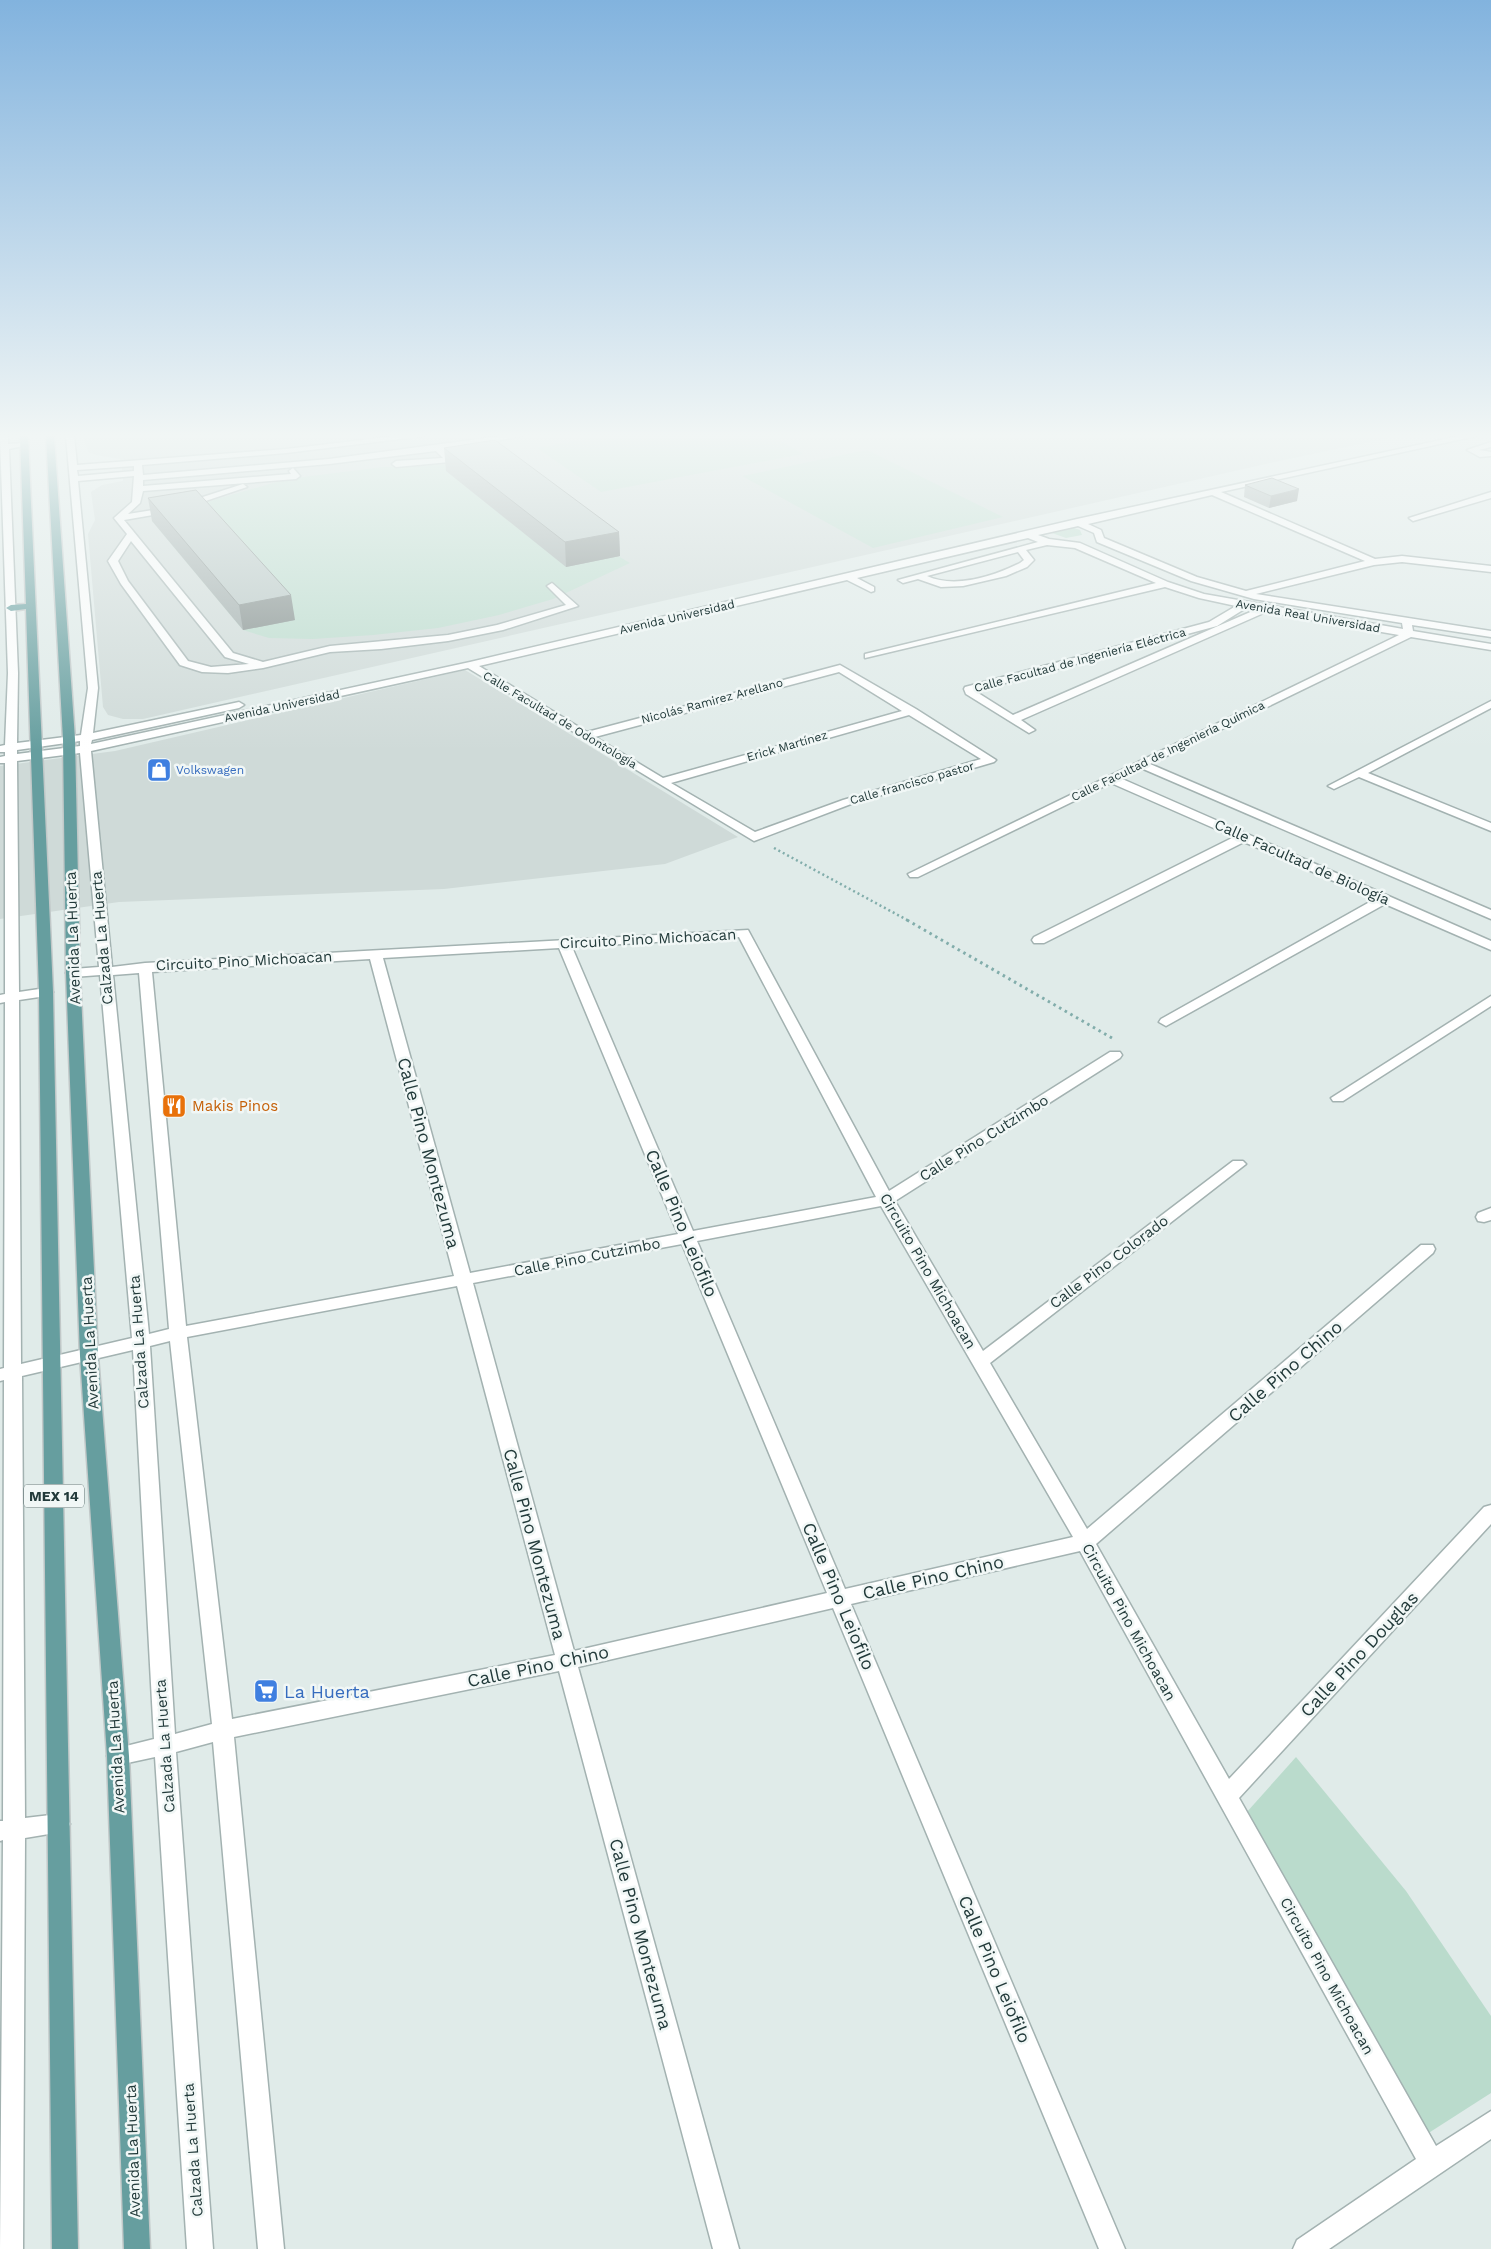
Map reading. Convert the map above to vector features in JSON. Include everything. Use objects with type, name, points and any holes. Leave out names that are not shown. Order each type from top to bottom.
[{"type":"main road","name":"Avenida La Huerta","points":[[28,541],[46,992],[53,1364],[56,1756],[59,1824],[65,2249]]},
{"type":"main road","name":"Avenida La Huerta","points":[[60,541],[78,744],[73,973],[89,1356],[118,1756],[137,2249]]},
{"type":"main road","points":[[10,608],[30,606]]},
{"type":"street","points":[[7,541],[13,673],[6,702],[7,1830],[10,2249]]},
{"type":"street","name":"Calzada La Huerta","points":[[80,541],[93,688],[78,744],[105,970],[141,1343],[165,1746],[200,2249]]},
{"type":"street","points":[[127,541],[113,562],[124,582],[184,663],[198,669],[220,672],[262,665],[330,649],[381,646],[465,635],[499,628],[574,606],[552,586]]},
{"type":"street","points":[[134,541],[229,655],[262,665]]},
{"type":"street","name":"Avenida Universidad","points":[[78,744],[962,541]]},
{"type":"street","name":"Avenida Universidad","points":[[78,744],[470,665],[1003,541]]},
{"type":"street","name":"Avenida Real Universidad","points":[[1102,541],[1194,579],[1244,594],[1491,634]]},
{"type":"street","points":[[1326,541],[1374,562]]},
{"type":"street","points":[[903,580],[1047,542]]},
{"type":"street","name":"Avenida Real Universidad","points":[[1047,542],[1077,545],[1166,584],[1202,596],[1244,606],[1491,647]]},
{"type":"street","points":[[918,576],[946,585],[1014,571],[1026,565],[1028,560],[1020,549]]},
{"type":"street","points":[[950,553],[968,563]]},
{"type":"street","points":[[1244,594],[1374,562],[1402,558],[1491,569]]},
{"type":"street","points":[[848,577],[871,589]]},
{"type":"street","points":[[869,656],[1166,584]]},
{"type":"street","name":"Calle Facultad de Ingeniería Eléctrica","points":[[1029,730],[970,692],[969,689],[1213,624],[1257,597]]},
{"type":"street","name":"Calle Facultad de Ingeniería Eléctrica","points":[[1013,719],[1265,609]]},
{"type":"street","points":[[1407,620],[1408,634]]},
{"type":"street","points":[[1213,624],[1224,628]]},
{"type":"street","name":"Calle Facultad de Ingenierίa Quίmica","points":[[914,874],[1408,634]]},
{"type":"street","name":"Calle Facultad de Odontología","points":[[470,665],[754,837]]},
{"type":"street","name":"Nicolás Ramirez Arellano","points":[[585,736],[840,668]]},
{"type":"street","name":"Calle francisco pastor","points":[[754,837],[847,802],[990,760],[840,668]]},
{"type":"street","points":[[1334,786],[1491,704]]},
{"type":"street","name":"Erick Martínez","points":[[662,782],[912,712]]},
{"type":"street","points":[[6,754],[78,744]]},
{"type":"street","name":"Calle Facultad de Biología","points":[[1141,764],[1491,916]]},
{"type":"street","points":[[1358,773],[1491,827]]},
{"type":"street","name":"Calle Facultad de Biología","points":[[1112,779],[1491,946]]},
{"type":"street","points":[[1039,940],[1244,837]]},
{"type":"street","points":[[1166,1022],[1385,899]]},
{"type":"street","name":"Circuito Pino Michoacan","points":[[73,973],[146,967],[743,933],[886,1200],[1085,1542],[1432,2163]]},
{"type":"street","name":"Calle Pino Leiofilo","points":[[564,943],[1112,2249]]},
{"type":"street","name":"Calle Pino Montezuma","points":[[375,954],[726,2249]]},
{"type":"street","points":[[146,967],[178,1333],[223,1730],[271,2249]]},
{"type":"street","points":[[6,998],[46,992]]},
{"type":"street","points":[[1338,1098],[1491,1000]]},
{"type":"street","name":"Calle Pino Cutzimbo","points":[[7,1374],[89,1356],[178,1333],[886,1200],[1115,1055]]},
{"type":"street","name":"Calle Pino Colorado","points":[[981,1361],[1238,1164]]},
{"type":"street","name":"Calle Pino Chino","points":[[118,1756],[165,1746],[223,1730],[567,1661],[1085,1542],[1426,1249]]},
{"type":"street","name":"Calle Pino Douglas","points":[[1227,1796],[1491,1512]]},
{"type":"street","points":[[7,1830],[59,1824]]},
{"type":"street","points":[[1306,2249],[1491,2124]]},
{"type":"path","points":[[754,837],[932,934],[1125,1046],[1115,1055]]},
{"type":"shaded area","points":[[89,541],[927,541],[143,719],[123,719],[108,715],[103,707]]},
{"type":"shaded area","points":[[465,670],[738,837],[665,864],[444,889],[119,902],[0,919],[0,766],[115,751]]},
{"type":"green space","points":[[169,541],[592,541],[630,563],[553,599],[499,615],[438,628],[313,639],[269,638],[243,630]]},
{"type":"green space","points":[[860,541],[903,541],[873,548]]},
{"type":"green space","points":[[1296,1757],[1406,1891],[1491,2016],[1491,2093],[1427,2134],[1246,1813]]},
{"type":"building","points":[[185,541],[242,541],[291,595],[239,605]]},
{"type":"place","name":"Volkswagen","points":[[159,770]]},
{"type":"place","name":"Makis Pinos","points":[[174,1106]]},
{"type":"place","name":"La Huerta","points":[[266,1691]]}]
